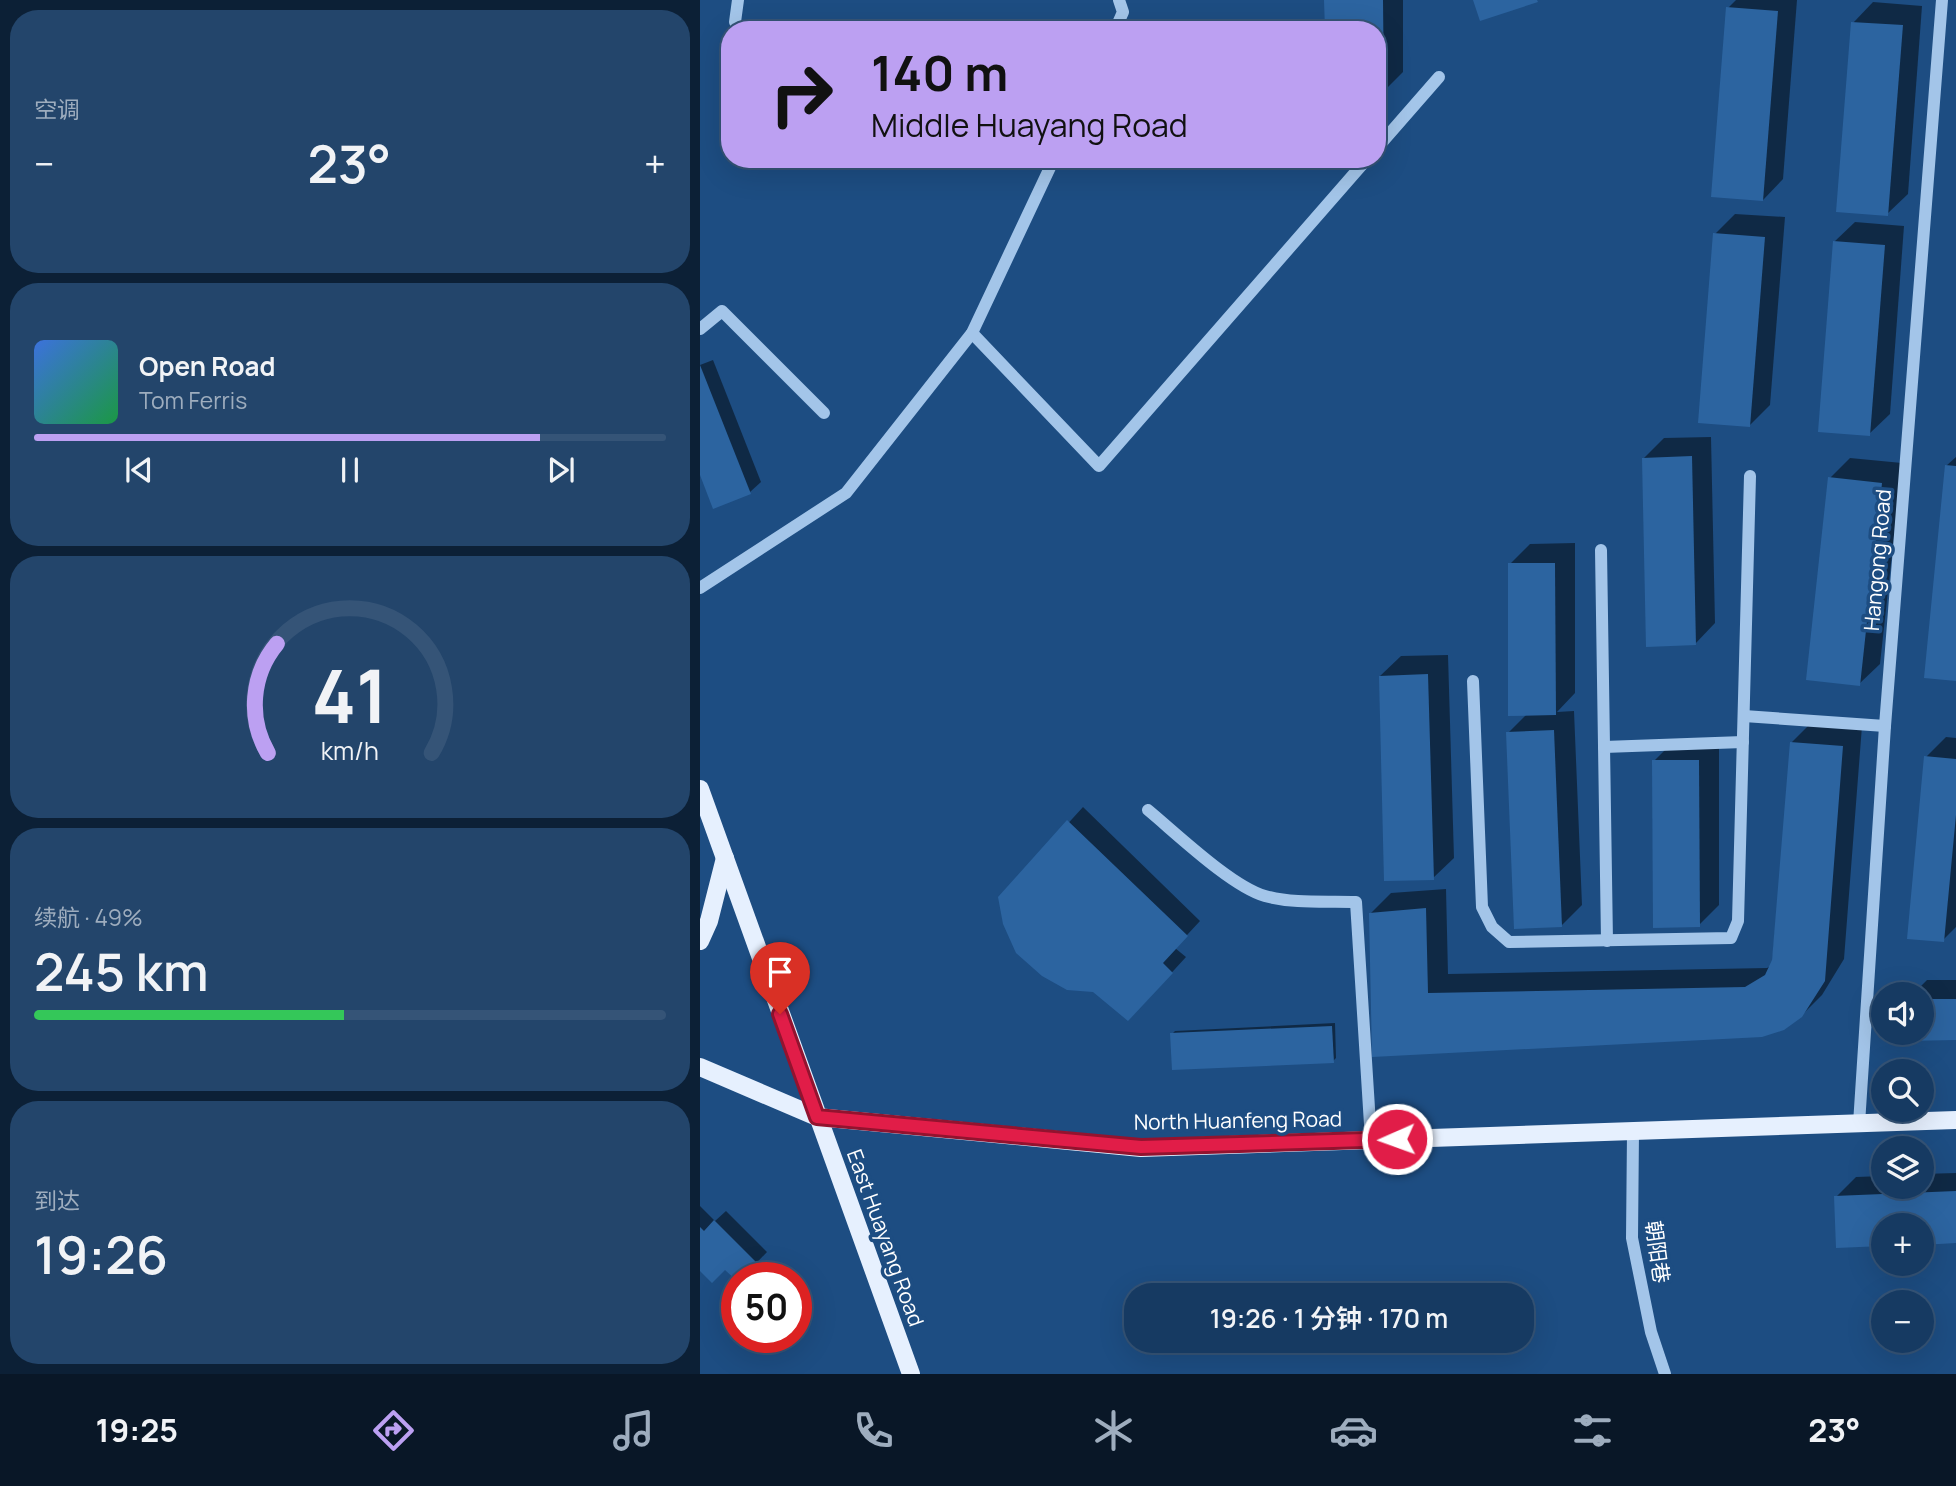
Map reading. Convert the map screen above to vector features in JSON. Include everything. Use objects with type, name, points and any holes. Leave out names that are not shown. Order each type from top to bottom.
[{"type":"main road","name":"East Huayang Road","points":[[700,789],[911,1374]]},
{"type":"main road","points":[[700,941],[709,921],[725,858]]},
{"type":"main road","name":"North Huanfeng Road","points":[[700,1067],[817,1117],[1141,1147],[1956,1120]]},
{"type":"street","points":[[734,21],[738,0]]},
{"type":"street","points":[[1119,0],[1123,12],[1119,21]]},
{"type":"street","name":"Hangong Road","points":[[1859,1124],[1885,726],[1942,0]]},
{"type":"street","points":[[1386,138],[1439,77]]},
{"type":"street","points":[[700,587],[846,493],[972,333],[1050,168]]},
{"type":"street","points":[[972,333],[1099,466],[1359,168]]},
{"type":"street","points":[[700,328],[722,311],[824,413]]},
{"type":"street","points":[[1473,681],[1482,907],[1492,927],[1509,942],[1731,938],[1738,921],[1750,476]]},
{"type":"street","points":[[1601,550],[1607,941]]},
{"type":"street","points":[[1744,716],[1885,726]]},
{"type":"street","points":[[1604,747],[1743,742]]},
{"type":"street","points":[[1148,810],[1241,886],[1289,901],[1356,902],[1371,1140]]},
{"type":"street","name":"朝阳巷","points":[[1633,1132],[1632,1238],[1651,1332],[1665,1374]]},
{"type":"building","points":[[1324,0],[1383,0],[1383,21],[1325,21]]},
{"type":"building","points":[[1473,0],[1537,0],[1538,2],[1480,21]]},
{"type":"building","points":[[1726,7],[1778,11],[1763,201],[1711,197]]},
{"type":"building","points":[[1851,22],[1903,25],[1888,216],[1836,212]]},
{"type":"building","points":[[1713,233],[1765,237],[1750,427],[1698,423]]},
{"type":"building","points":[[1833,241],[1885,245],[1870,436],[1818,432]]},
{"type":"building","points":[[700,365],[751,494],[713,509],[700,475]]},
{"type":"building","points":[[1692,456],[1696,645],[1646,647],[1642,458]]},
{"type":"building","points":[[1945,465],[1956,466],[1956,681],[1924,678]]},
{"type":"building","points":[[1828,477],[1882,483],[1860,686],[1806,680]]},
{"type":"building","points":[[1508,563],[1555,563],[1556,715],[1508,716]]},
{"type":"building","points":[[1428,674],[1434,880],[1384,881],[1379,676]]},
{"type":"building","points":[[1554,730],[1562,927],[1514,929],[1506,732]]},
{"type":"building","points":[[1790,742],[1843,746],[1825,981],[1802,1017],[1784,1030],[1762,1037],[1372,1057],[1369,913],[1426,908],[1428,993],[1745,987],[1765,975],[1772,960]]},
{"type":"building","points":[[1924,756],[1956,759],[1956,815],[1944,942],[1907,939]]},
{"type":"building","points":[[1652,760],[1699,760],[1700,927],[1653,928]]},
{"type":"building","points":[[1067,820],[1188,936],[1163,963],[1173,973],[1128,1021],[1093,992],[1067,990],[1042,976],[1016,953],[1003,924],[998,897]]},
{"type":"building","points":[[1934,999],[1956,999],[1956,1040],[1934,1040]]},
{"type":"building","points":[[1332,1026],[1334,1063],[1172,1070],[1170,1033]]},
{"type":"building","points":[[1956,1191],[1956,1243],[1934,1244],[1934,1213],[1871,1213],[1871,1247],[1836,1248],[1834,1196],[1871,1194],[1871,1199],[1934,1199],[1934,1192]]},
{"type":"building","points":[[714,1220],[756,1262],[721,1262],[721,1274],[712,1283],[700,1271],[700,1227],[704,1231]]},
{"type":"route","points":[[780,1014],[817,1117],[1141,1147],[1397,1139]]}]
